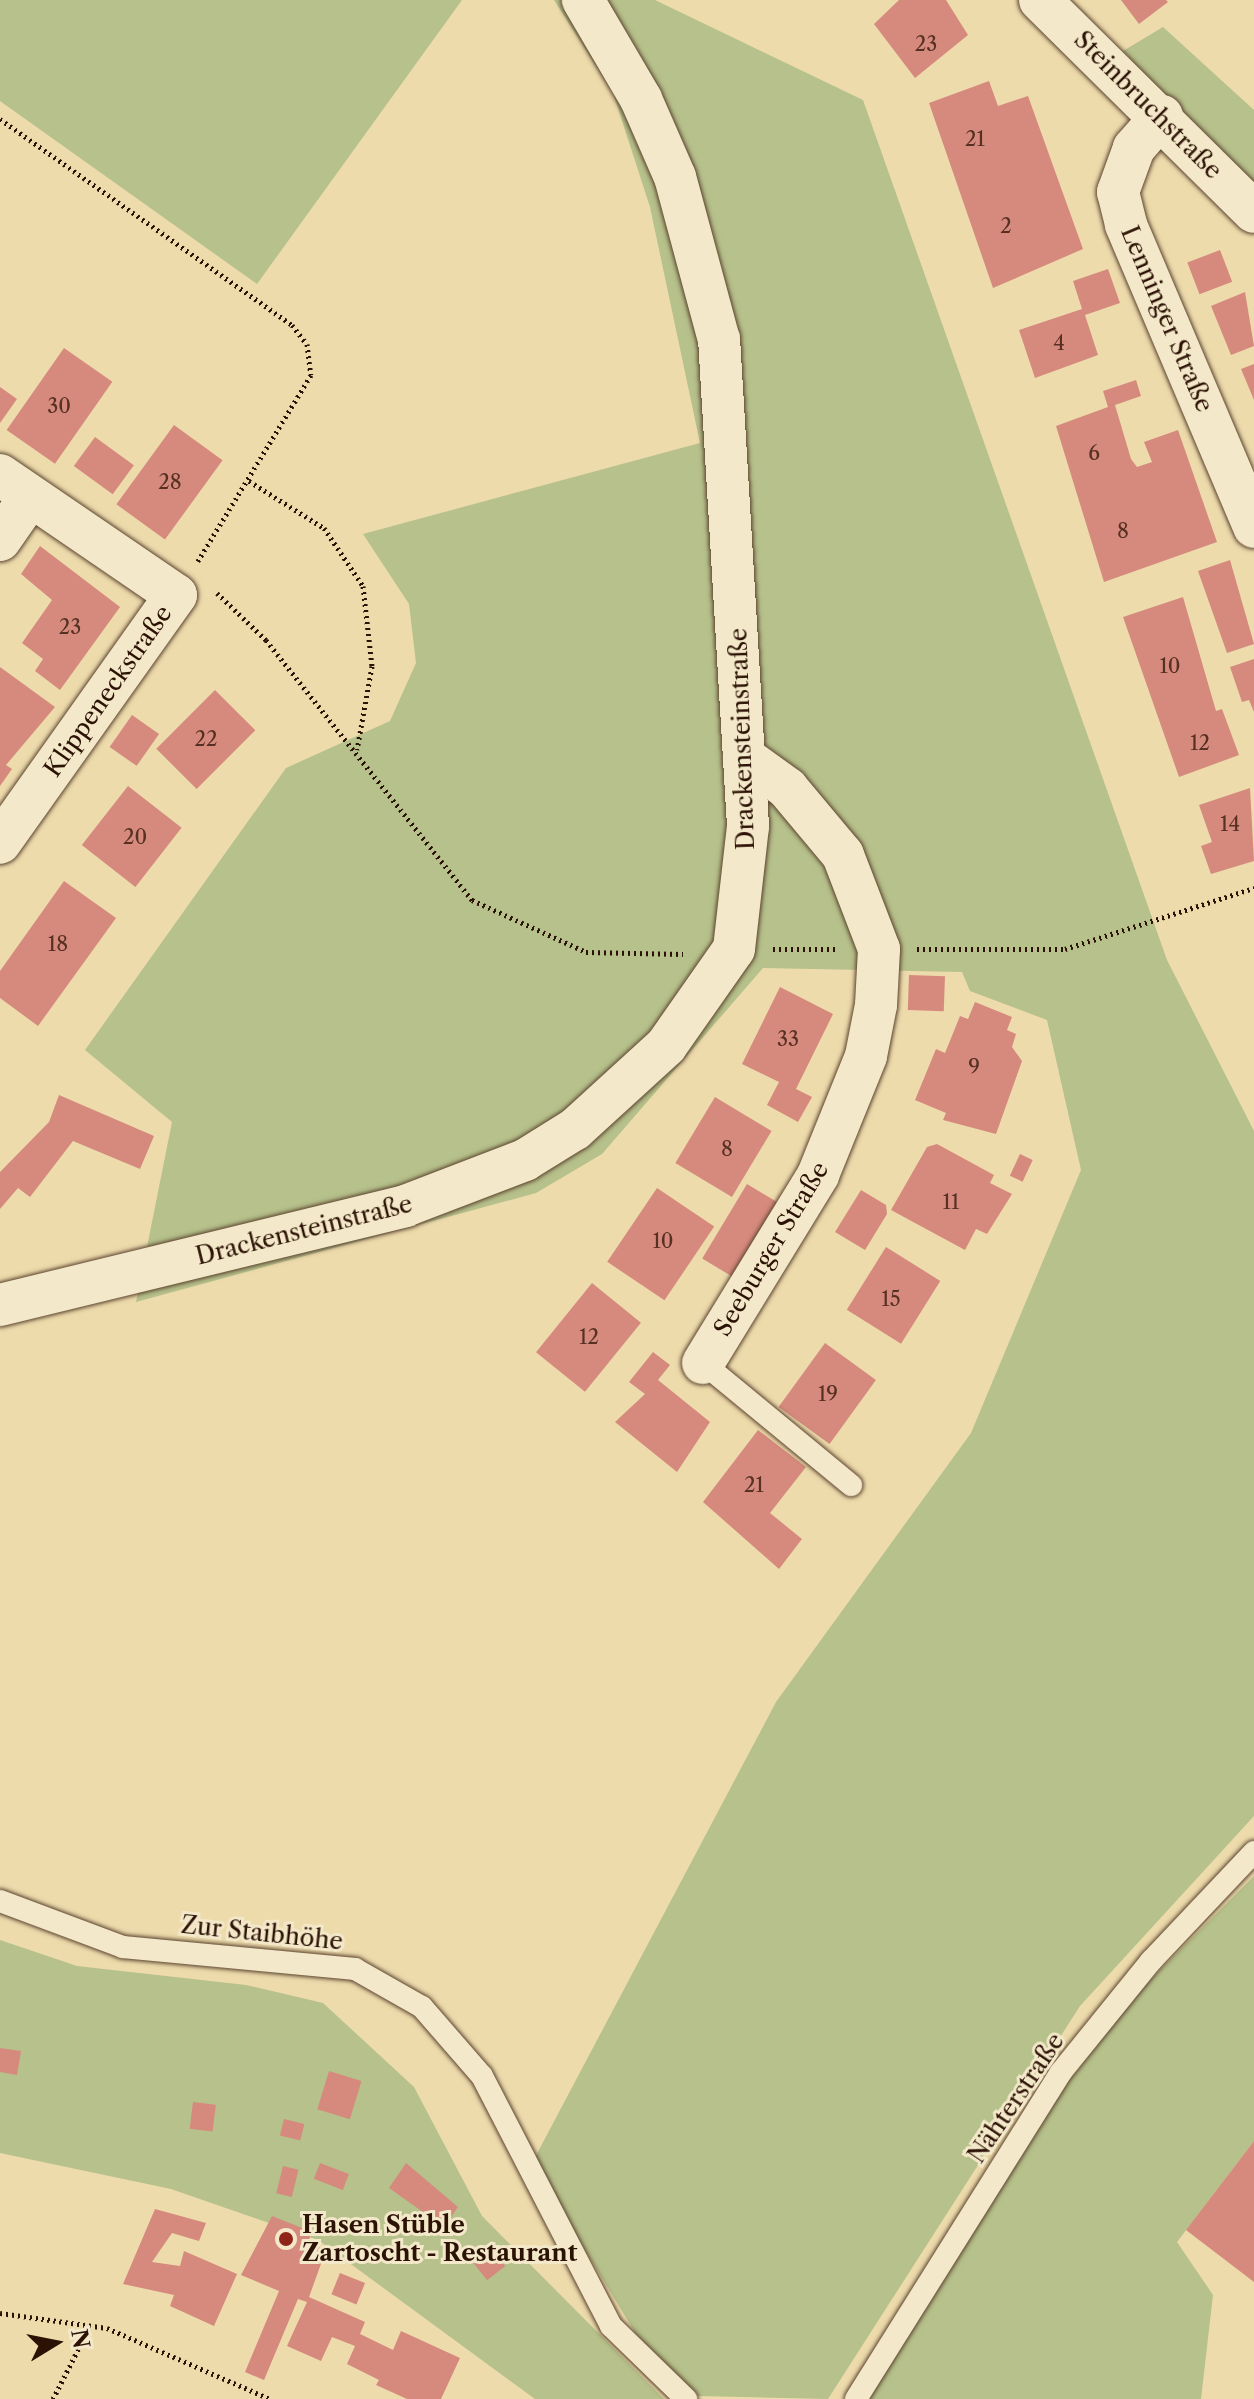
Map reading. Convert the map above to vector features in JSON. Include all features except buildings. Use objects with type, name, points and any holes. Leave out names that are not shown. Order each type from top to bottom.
[{"type":"street","name":"Drackensteinstraße","points":[[0,1305],[405,1206],[474,1184],[575,1129],[666,1046],[734,949],[748,826],[729,429],[716,326],[675,177],[641,99],[583,0]]},
{"type":"street","name":"Steinbruchstraße","points":[[1040,0],[1162,116],[1254,212]]},
{"type":"street","name":"Lenninger Straße","points":[[1162,116],[1134,148],[1118,192],[1126,225],[1254,527]]},
{"type":"street","name":"Klippeneckstraße","points":[[0,843],[184,582],[15,486]]},
{"type":"street","points":[[0,540],[15,486]]},
{"type":"street","name":"Seeburger Straße","points":[[703,1363],[818,1175],[846,1110],[874,1018],[879,949],[843,855],[787,788],[744,757]]},
{"type":"lane","points":[[703,1363],[851,1485]]},
{"type":"lane","name":"Nähterstraße","points":[[856,2399],[1061,2072],[1151,1961],[1254,1852]]},
{"type":"lane","name":"Zur Staibhöhe","points":[[0,1901],[123,1947],[355,1969],[422,2007],[482,2076],[611,2326],[686,2399]]},
{"type":"path","points":[[0,119],[292,325],[307,344],[311,375],[249,481],[184,582],[266,640],[472,900],[537,933]]},
{"type":"path","points":[[249,481],[324,528],[363,586],[372,666],[356,751]]},
{"type":"path","points":[[879,949],[1065,949],[1254,888]]},
{"type":"path","points":[[0,2313],[90,2326],[270,2399]]},
{"type":"path","points":[[53,2399],[90,2326]]},
{"type":"green space","points":[[0,0],[462,0],[257,284],[0,101]]},
{"type":"green space","points":[[554,0],[655,0],[863,100],[1167,960],[1254,1131],[1254,1816],[1080,2006],[828,2399],[697,2396],[636,2334],[532,2163],[776,1702],[971,1433],[1081,1170],[1047,1020],[970,991],[962,972],[763,968],[602,1154],[536,1193],[136,1302],[172,1122],[85,1050],[286,768],[390,721],[416,663],[409,604],[363,534],[700,443],[650,207],[613,93]]},
{"type":"green space","points":[[1163,27],[1254,110],[1254,189],[1123,51]]},
{"type":"green space","points":[[1254,1876],[1254,2141],[1177,2242],[1213,2295],[1201,2399],[869,2399],[1040,2117],[1146,1984]]},
{"type":"green space","points":[[0,1940],[77,1966],[246,1985],[323,2003],[414,2087],[482,2216],[664,2399],[535,2399],[318,2240],[171,2189],[0,2153]]},
{"type":"place","name":"Hasen Stüble Zartoscht - Restaurant","points":[[286,2239]]}]
